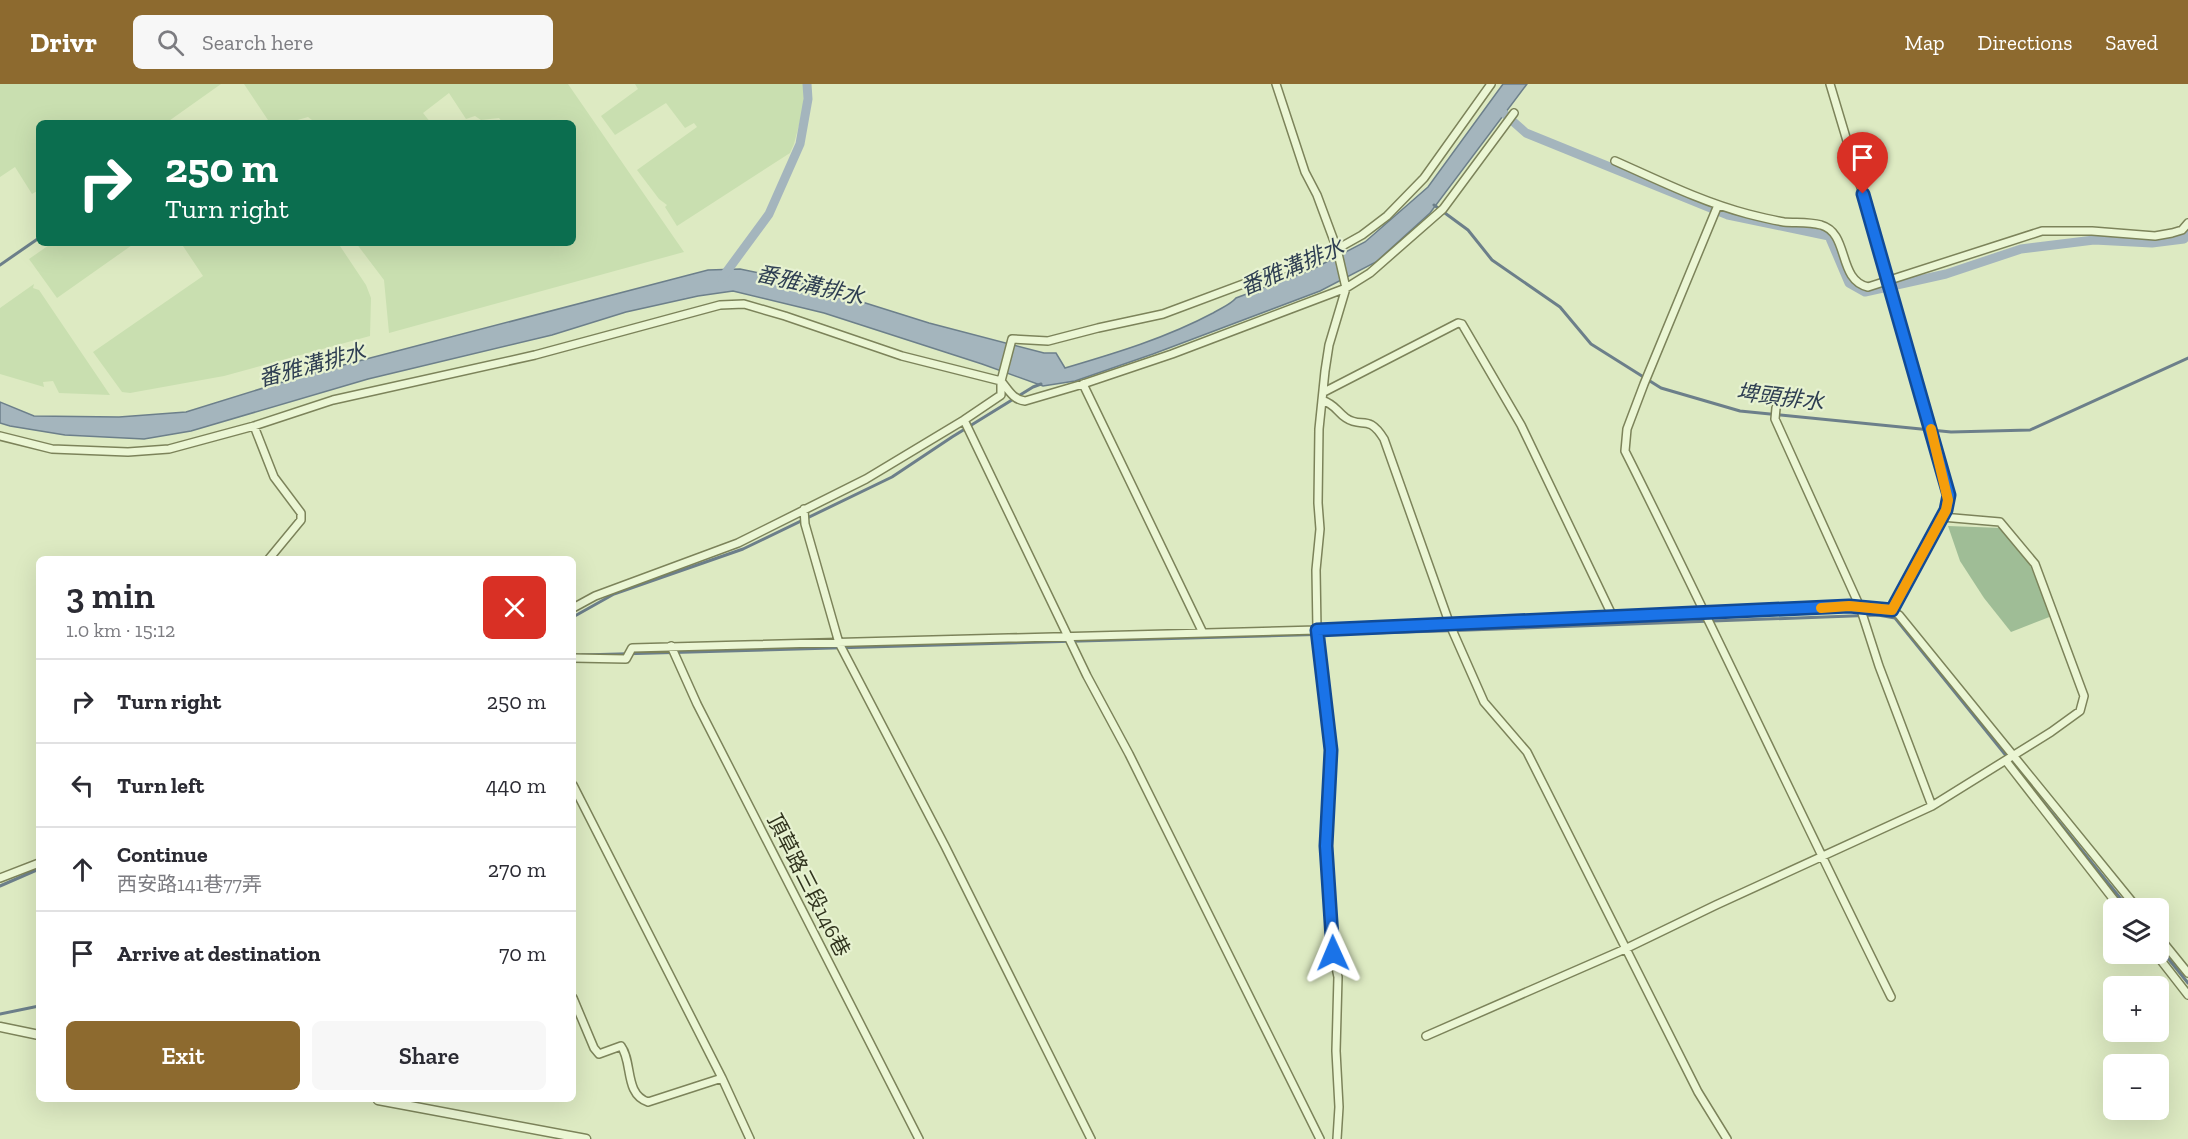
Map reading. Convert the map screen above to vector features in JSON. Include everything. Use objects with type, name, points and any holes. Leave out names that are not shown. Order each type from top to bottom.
[{"type":"street","points":[[1276,84],[1305,172],[1317,195],[1337,249],[1346,288],[1329,345],[1322,400],[1318,492],[1320,530],[1316,570],[1317,630],[1331,750],[1326,846],[1333,953],[1338,977],[1336,1051],[1339,1107],[1337,1139]]},
{"type":"street","points":[[576,606],[605,592],[738,543],[804,512],[966,426],[1001,395],[1001,381],[1012,339],[1048,341],[1163,314],[1337,249],[1362,235],[1387,216],[1424,178],[1491,84]]},
{"type":"street","points":[[1830,84],[1894,298],[1949,495],[1946,510],[1892,610]]},
{"type":"street","points":[[0,436],[52,449],[128,452],[169,449],[254,426],[333,400],[535,355],[720,305],[744,304],[902,356],[1001,381],[1011,394],[1019,400],[1025,400],[1083,384],[1172,354],[1346,288],[1370,273],[1443,209],[1514,113]]},
{"type":"street","points":[[1615,161],[1718,205],[1782,222],[1821,225],[1837,238],[1852,278],[1868,287],[2042,231],[2092,231],[2155,236],[2182,230],[2188,223]]},
{"type":"street","points":[[1718,205],[1647,376],[1627,429],[1625,451],[1706,613],[1891,997]]},
{"type":"street","points":[[1324,392],[1458,323],[1462,324],[1521,425],[1612,615]]},
{"type":"street","points":[[1083,384],[1203,633]]},
{"type":"street","points":[[1322,400],[1332,404],[1347,418],[1370,423],[1384,439],[1450,625],[1484,702],[1527,752],[1698,1092],[1727,1139]]},
{"type":"street","points":[[1776,408],[1775,419],[1860,607],[1932,806]]},
{"type":"street","points":[[254,426],[274,477],[301,513],[301,520],[271,556]]},
{"type":"street","points":[[966,426],[1067,636],[1156,807],[1320,1139]]},
{"type":"street","points":[[804,512],[805,524],[839,643],[956,867],[1091,1139]]},
{"type":"street","points":[[1426,1036],[1625,949],[1932,806],[2080,711],[2084,696],[2035,564],[2000,522],[1942,518]]},
{"type":"street","points":[[576,658],[626,659],[632,648],[671,646],[1317,630],[1849,606],[1892,610],[1899,615],[2009,758],[2113,898]]},
{"type":"street","name":"頂草路三段146巷","points":[[671,646],[697,704],[919,1139]]},
{"type":"street","points":[[2009,758],[2129,898]]},
{"type":"street","points":[[576,792],[722,1078],[750,1139]]},
{"type":"street","points":[[0,878],[36,864]]},
{"type":"street","points":[[2169,950],[2188,973]]},
{"type":"street","points":[[2164,964],[2188,995]]},
{"type":"street","points":[[576,1005],[598,1054],[621,1047],[625,1052],[632,1083],[642,1100],[648,1102],[722,1078]]},
{"type":"street","points":[[0,1028],[36,1034]]},
{"type":"street","points":[[389,1102],[586,1139]]},
{"type":"green space","points":[[0,84],[221,84],[170,120],[36,120],[36,192],[32,194],[15,167],[0,177]]},
{"type":"green space","points":[[244,84],[568,84],[684,252],[389,333],[384,280],[358,246],[576,246],[576,120],[501,120],[499,118],[481,120],[475,116],[466,119],[449,93],[423,113],[429,120],[312,120],[308,117],[298,120],[268,120]]},
{"type":"green space","points":[[635,84],[803,84],[804,106],[790,153],[677,226],[665,207],[667,205],[659,199],[637,170],[697,127],[694,123],[685,128],[666,103],[615,135],[601,116],[638,89]]},
{"type":"green space","points":[[48,246],[131,246],[57,298],[29,259]]},
{"type":"green space","points":[[183,246],[340,246],[366,285],[371,298],[370,336],[224,376],[130,393],[122,392],[93,352],[203,276]]},
{"type":"green space","points":[[34,284],[33,288],[39,290],[110,395],[59,393],[53,381],[43,382],[44,387],[0,374],[0,308]]},
{"type":"green space","points":[[1948,526],[2002,528],[2026,556],[2052,616],[2011,632],[1984,598],[1960,561]]},
{"type":"shaded area","points":[[1503,84],[1527,84],[1430,213],[1376,262],[1320,291],[1075,381],[1043,386],[824,313],[733,291],[698,296],[626,312],[552,335],[368,379],[191,431],[144,439],[65,435],[0,423],[0,402],[34,416],[119,417],[186,412],[305,375],[708,270],[740,269],[789,279],[929,323],[1044,353],[1056,353],[1065,368],[1122,351],[1177,330],[1228,305],[1236,298],[1311,270],[1365,242],[1428,187]]},
{"type":"waterway","points":[[722,278],[769,214],[800,144],[808,99],[807,84]]},
{"type":"waterway","points":[[1500,110],[1526,133],[1728,215],[1829,236],[1849,283],[1865,292],[1946,274],[2021,249],[2094,240],[2152,243],[2184,239],[2188,233]]},
{"type":"waterway","name":"埤頭排水","points":[[1434,205],[1468,230],[1492,260],[1560,307],[1591,344],[1661,388],[1740,411],[1951,432],[2030,430],[2188,358]]},
{"type":"waterway","points":[[0,265],[36,240]]},
{"type":"waterway","points":[[576,615],[614,594],[743,549],[892,477],[952,437],[1041,384]]},
{"type":"waterway","points":[[582,655],[1441,631],[1878,615],[1895,618],[2008,758]]},
{"type":"waterway","points":[[2017,770],[2120,898]]},
{"type":"waterway","points":[[0,886],[36,870]]},
{"type":"waterway","points":[[2169,960],[2188,983]]},
{"type":"waterway","points":[[0,1014],[36,1007]]},
{"type":"slow traffic","points":[[1821,608],[1849,606],[1892,610],[1946,510],[1949,495],[1931,429]]},
{"type":"route","points":[[1333,953],[1326,846],[1331,750],[1317,630],[1849,606],[1892,610],[1946,510],[1949,495],[1863,194]]},
{"type":"water label","name":"番雅溝排水","points":[[1292,267]]},
{"type":"water label","name":"番雅溝排水","points":[[810,285]]},
{"type":"water label","name":"番雅溝排水","points":[[312,365]]}]
